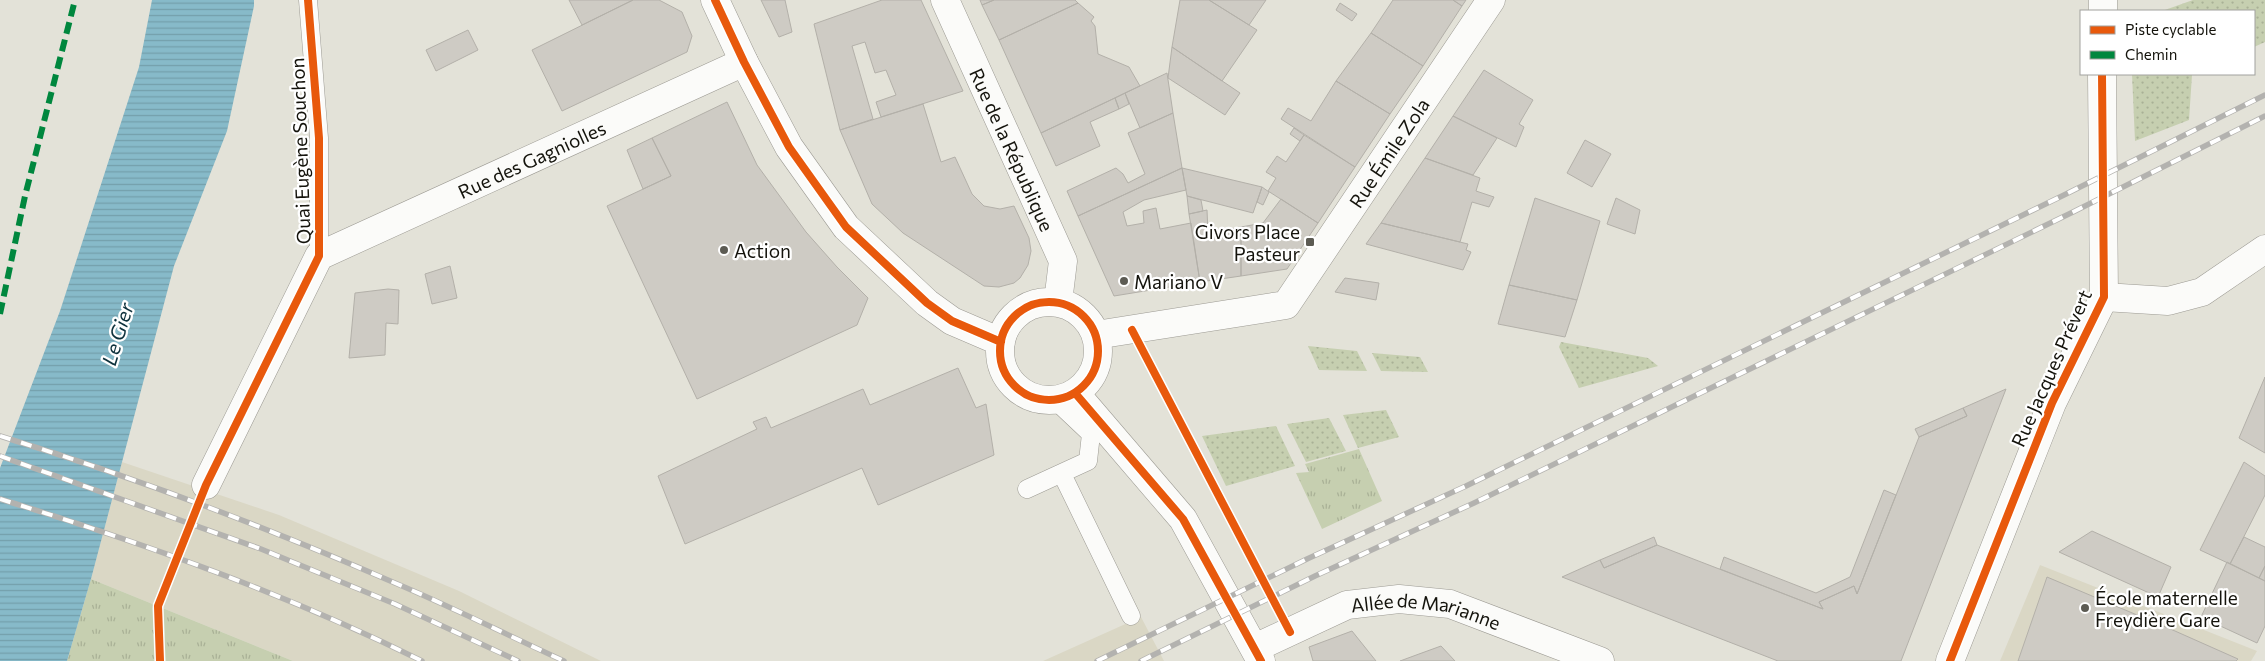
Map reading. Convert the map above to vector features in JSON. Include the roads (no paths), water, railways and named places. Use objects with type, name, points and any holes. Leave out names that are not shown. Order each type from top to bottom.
[{"type":"street","points":[[714,0],[789,147],[846,227],[933,307],[952,321],[1001,342]]},
{"type":"street","name":"Rue de la République","points":[[945,0],[1063,261],[1058,302]]},
{"type":"street","name":"Rue Émile Zola","points":[[1096,335],[1286,305],[1491,0]]},
{"type":"street","name":"Rue des Gagniolles","points":[[319,256],[744,62]]},
{"type":"street","name":"Rue Jacques Prévert","points":[[1950,661],[2052,403],[2104,297],[2102,75]]},
{"type":"street","points":[[2104,297],[2168,301],[2202,292],[2256,255]]},
{"type":"street","name":"Quai Eugène Souchon","points":[[206,485],[319,256]]},
{"type":"street","points":[[1058,302],[1074,308],[1088,320],[1096,335],[1098,352],[1095,370],[1086,383],[1065,396],[1038,399],[1022,392],[1010,380],[1002,364],[1001,342],[1006,329],[1019,312],[1034,304],[1058,302]]},
{"type":"street","points":[[1065,396],[1182,519],[1258,654]]},
{"type":"street","name":"Allée de Marianne","points":[[1258,654],[1348,605],[1399,599],[1450,604],[1600,661]]},
{"type":"lane","name":"Quai Eugène Souchon","points":[[308,0],[319,138],[319,256]]},
{"type":"lane","points":[[1027,489],[1088,461],[1091,434],[1065,396]]},
{"type":"lane","points":[[1062,474],[1131,616]]},
{"type":"water","name":"Le Gier","points":[[152,0],[254,0],[227,131],[174,266],[91,579],[67,661],[0,661],[0,468],[60,311],[139,67]]},
{"type":"railway","points":[[1097,661],[1307,559],[1466,486],[2265,95]]},
{"type":"railway","points":[[1141,661],[1315,576],[1474,503],[2073,212],[2265,116]]},
{"type":"railway","points":[[0,436],[100,468],[298,542],[416,592],[564,661]]},
{"type":"railway","points":[[0,456],[261,549],[395,604],[518,661]]},
{"type":"railway","points":[[0,499],[107,533],[214,571],[319,614],[422,661]]},
{"type":"place","name":"Givors Place Pasteur","points":[[1310,242]]},
{"type":"place","name":"Action","points":[[724,250]]},
{"type":"place","name":"Mariano V","points":[[1124,281]]},
{"type":"place","name":"École maternelle Freydière Gare","points":[[2085,608]]}]
